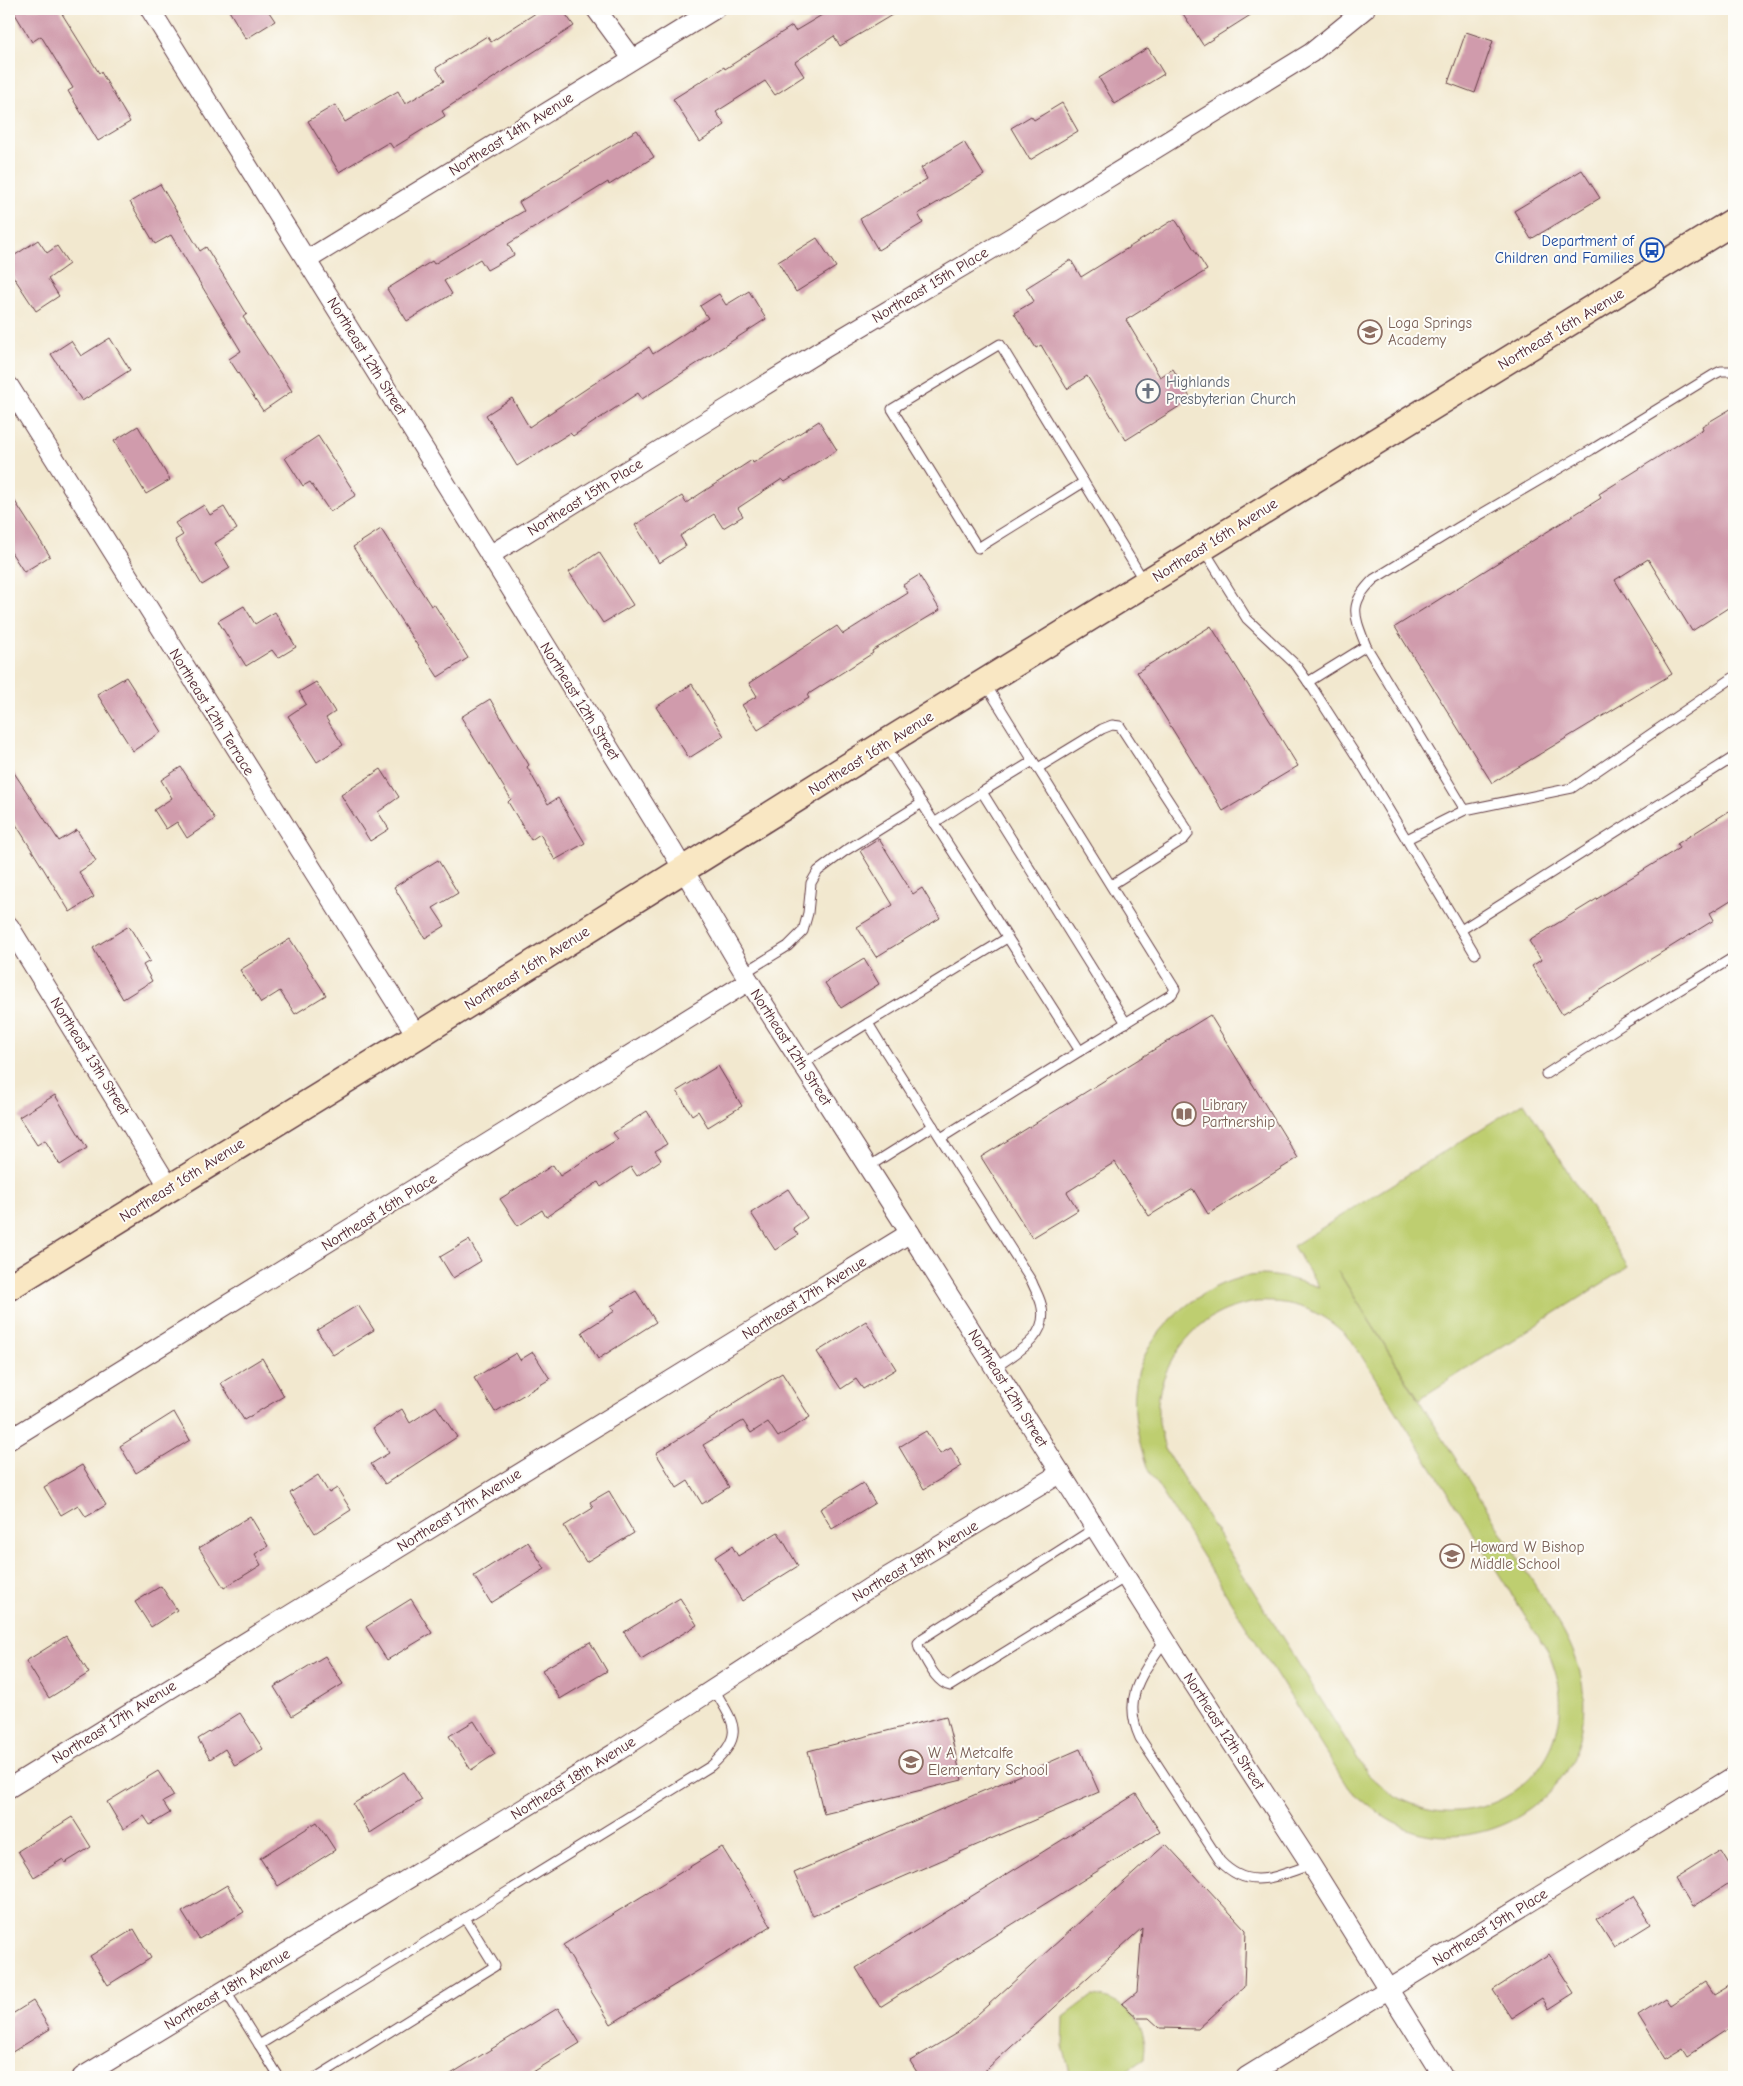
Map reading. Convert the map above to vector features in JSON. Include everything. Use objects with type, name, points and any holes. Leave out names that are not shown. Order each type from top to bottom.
[{"type":"street","name":"Northeast 12th Street","points":[[150,9],[490,555],[684,870],[747,977],[1443,2077]]},
{"type":"street","points":[[596,9],[632,58]]},
{"type":"street","name":"Northeast 14th Avenue","points":[[307,260],[632,58],[715,9]]},
{"type":"street","name":"Northeast 15th Place","points":[[490,555],[825,348],[1007,240],[1311,53],[1365,9]]},
{"type":"street","name":"Northeast 16th Avenue","points":[[9,1287],[1202,548],[1730,227]]},
{"type":"street","name":"Northeast 12th Terrace","points":[[9,386],[417,1036]]},
{"type":"street","name":"Northeast 13th Street","points":[[9,926],[169,1188]]},
{"type":"street","name":"Northeast 16th Place","points":[[9,1440],[747,977]]},
{"type":"street","name":"Northeast 17th Avenue","points":[[9,1788],[910,1232]]},
{"type":"street","name":"Northeast 18th Avenue","points":[[82,2077],[615,1753],[869,1588],[1061,1473]]},
{"type":"street","name":"Northeast 19th Place","points":[[1246,2077],[1734,1776]]},
{"type":"lane","points":[[1084,482],[978,548],[892,409],[1000,344],[1146,583]]},
{"type":"lane","points":[[1465,810],[1366,646],[1355,617],[1357,604],[1363,590],[1374,579],[1458,527],[1600,445],[1713,375],[1721,371],[1734,371]]},
{"type":"lane","points":[[1202,548],[1247,619],[1296,665],[1308,682],[1407,839],[1476,954]]},
{"type":"lane","points":[[1308,682],[1366,646]]},
{"type":"lane","points":[[1407,839],[1465,810],[1572,788],[1734,677]]},
{"type":"lane","points":[[941,1138],[1172,994],[1175,988],[985,683]]},
{"type":"lane","points":[[934,823],[982,792],[1102,729],[1112,725],[1120,726],[1187,829],[1188,834],[1184,839],[1111,885]]},
{"type":"lane","points":[[884,744],[1080,1051]]},
{"type":"lane","points":[[1461,930],[1734,757]]},
{"type":"lane","points":[[982,792],[1126,1023]]},
{"type":"lane","points":[[747,977],[788,946],[803,931],[808,913],[811,882],[818,871],[845,850],[922,803]]},
{"type":"lane","points":[[802,1064],[1008,938]]},
{"type":"lane","points":[[1546,1074],[1625,1023],[1734,957]]},
{"type":"lane","points":[[868,1023],[1032,1282],[1042,1306],[1043,1317],[1034,1339],[995,1368]]},
{"type":"lane","points":[[868,1167],[933,1126]]},
{"type":"lane","points":[[1095,1528],[923,1638],[918,1643],[919,1648],[932,1669],[943,1684],[950,1686],[1126,1577]]},
{"type":"lane","points":[[1165,1639],[1140,1677],[1134,1692],[1133,1724],[1140,1738],[1220,1862],[1230,1872],[1252,1881],[1310,1865]]},
{"type":"lane","points":[[259,2045],[716,1761],[726,1752],[734,1735],[734,1723],[714,1689]]},
{"type":"lane","points":[[317,2077],[495,1966],[465,1918]]},
{"type":"lane","points":[[225,1990],[279,2077]]},
{"type":"green space","points":[[1524,1102],[1628,1267],[1419,1399],[1338,1271],[1560,1625],[1577,1661],[1583,1686],[1584,1713],[1574,1754],[1561,1779],[1542,1799],[1519,1816],[1494,1828],[1467,1835],[1439,1836],[1411,1830],[1385,1818],[1348,1788],[1148,1470],[1138,1434],[1135,1398],[1138,1373],[1145,1355],[1155,1338],[1169,1321],[1203,1294],[1221,1284],[1240,1278],[1259,1275],[1275,1276],[1319,1287],[1293,1246]],"holes":[[[1271,1302],[1297,1306],[1320,1315],[1331,1322],[1352,1341],[1548,1652],[1560,1696],[1556,1735],[1539,1768],[1512,1793],[1478,1808],[1440,1811],[1402,1799],[1366,1772],[1165,1449],[1159,1420],[1158,1403],[1164,1377],[1177,1352],[1195,1330],[1216,1315],[1246,1304]]]},
{"type":"green space","points":[[1092,1996],[1110,2000],[1125,2009],[1137,2022],[1144,2039],[1144,2059],[1117,2077],[1071,2077],[1063,2046],[1064,2017]]},
{"type":"building","points":[[12,9],[59,9],[99,73],[101,72],[130,122],[98,141],[68,91],[73,88],[41,36],[32,42]]},
{"type":"building","points":[[228,9],[267,9],[275,21],[246,39]]},
{"type":"building","points":[[542,9],[562,9],[574,26],[442,111],[445,116],[393,148],[389,142],[339,172],[308,121],[335,105],[345,122],[398,91],[405,104],[444,81],[436,68],[487,36],[491,42]]},
{"type":"building","points":[[832,9],[902,9],[840,46],[834,36],[795,62],[804,76],[775,95],[765,81],[716,112],[725,125],[700,142],[673,99],[724,67],[725,69],[792,26],[795,31]]},
{"type":"building","points":[[1180,9],[1260,9],[1203,45]]},
{"type":"building","points":[[1466,32],[1493,41],[1475,93],[1448,83]]},
{"type":"building","points":[[1148,48],[1164,74],[1115,104],[1099,78]]},
{"type":"building","points":[[1062,103],[1078,131],[1030,160],[1011,128],[1031,116],[1034,120]]},
{"type":"building","points":[[637,130],[654,157],[609,185],[608,182],[508,244],[514,255],[487,270],[480,259],[444,281],[452,294],[407,321],[387,289],[432,261],[434,264],[524,211],[519,202]]},
{"type":"building","points":[[964,142],[984,175],[918,214],[923,223],[878,250],[860,219],[927,179],[921,168]]},
{"type":"building","points":[[1582,170],[1600,198],[1531,239],[1514,211]]},
{"type":"building","points":[[160,184],[200,251],[206,247],[247,314],[243,317],[292,391],[263,411],[229,359],[241,351],[171,235],[155,244],[130,202]]},
{"type":"building","points":[[1175,219],[1207,270],[1126,320],[1160,377],[1173,369],[1191,399],[1126,440],[1087,376],[1067,389],[1041,345],[1036,348],[1014,313],[1034,301],[1026,288],[1071,260],[1081,277]]},
{"type":"building","points":[[817,238],[836,267],[796,292],[778,262]]},
{"type":"building","points":[[38,240],[47,253],[57,246],[69,264],[48,279],[59,296],[36,311],[9,270],[9,259]]},
{"type":"building","points":[[749,291],[766,319],[642,399],[638,393],[573,436],[570,433],[517,466],[486,415],[512,398],[529,427],[649,347],[653,354],[708,318],[700,306],[719,294],[726,305]]},
{"type":"building","points":[[110,338],[130,370],[82,401],[51,354],[71,341],[81,356]]},
{"type":"building","points":[[1734,407],[1734,604],[1692,631],[1648,559],[1615,580],[1672,674],[1492,783],[1395,627],[1601,498],[1599,494],[1703,429],[1702,426]]},
{"type":"building","points":[[819,421],[837,450],[785,482],[782,479],[738,508],[743,516],[723,528],[714,514],[680,536],[686,546],[659,563],[635,525],[682,496],[686,503],[752,460],[753,463]]},
{"type":"building","points":[[138,426],[170,480],[146,494],[114,441]]},
{"type":"building","points":[[318,436],[356,495],[330,512],[310,482],[303,486],[285,458]]},
{"type":"building","points":[[9,492],[50,556],[24,572],[9,549]]},
{"type":"building","points":[[204,505],[210,515],[224,507],[237,529],[215,543],[230,568],[202,585],[175,540],[183,535],[175,523]]},
{"type":"building","points":[[381,529],[431,606],[434,604],[468,658],[438,677],[353,547]]},
{"type":"building","points":[[599,552],[633,605],[603,623],[569,572]]},
{"type":"building","points":[[919,575],[940,610],[872,651],[873,653],[807,695],[809,698],[758,730],[742,705],[757,696],[749,683],[837,626],[843,634],[908,593],[903,585]]},
{"type":"building","points":[[244,606],[255,624],[275,612],[296,647],[278,658],[272,650],[246,666],[218,621]]},
{"type":"building","points":[[1211,626],[1298,766],[1223,811],[1137,672]]},
{"type":"building","points":[[126,677],[161,732],[133,751],[97,694]]},
{"type":"building","points":[[316,682],[335,712],[326,718],[343,745],[317,762],[288,716],[306,704],[299,692]]},
{"type":"building","points":[[692,684],[724,736],[689,758],[656,707]]},
{"type":"building","points":[[490,699],[529,765],[527,767],[548,804],[558,798],[585,843],[555,860],[540,834],[531,840],[508,802],[511,799],[461,717]]},
{"type":"building","points":[[9,765],[59,841],[77,830],[96,861],[79,872],[94,897],[70,912],[9,813]]},
{"type":"building","points":[[181,767],[215,819],[187,838],[177,822],[166,829],[154,810],[172,798],[161,780]]},
{"type":"building","points":[[381,769],[399,797],[378,812],[389,829],[370,841],[341,795]]},
{"type":"building","points":[[1734,808],[1734,898],[1710,913],[1714,920],[1562,1014],[1532,966],[1541,960],[1529,941],[1679,848],[1677,844]]},
{"type":"building","points":[[879,839],[913,894],[922,888],[940,918],[876,957],[857,927],[893,905],[860,851]]},
{"type":"building","points":[[438,860],[458,893],[433,908],[445,926],[425,938],[394,887]]},
{"type":"building","points":[[129,926],[150,961],[143,965],[152,981],[123,999],[93,948]]},
{"type":"building","points":[[290,939],[326,995],[295,1014],[280,991],[261,1003],[240,970]]},
{"type":"building","points":[[864,959],[879,984],[841,1008],[825,983]]},
{"type":"building","points":[[1210,1015],[1298,1158],[1208,1214],[1193,1189],[1149,1216],[1115,1162],[1067,1192],[1078,1210],[1032,1238],[981,1157]]},
{"type":"building","points":[[718,1066],[742,1106],[708,1127],[698,1111],[692,1115],[677,1091]]},
{"type":"building","points":[[55,1095],[87,1148],[60,1165],[45,1140],[37,1145],[19,1117]]},
{"type":"building","points":[[647,1111],[667,1144],[655,1151],[661,1160],[637,1176],[631,1167],[601,1187],[598,1182],[546,1217],[542,1210],[518,1226],[500,1199],[553,1165],[560,1176],[618,1139],[613,1133]]},
{"type":"building","points":[[788,1189],[807,1218],[793,1228],[798,1235],[775,1250],[751,1213]]},
{"type":"building","points":[[469,1240],[481,1261],[453,1278],[440,1257]]},
{"type":"building","points":[[636,1291],[656,1322],[598,1359],[582,1332],[615,1311],[611,1306]]},
{"type":"building","points":[[358,1305],[374,1330],[333,1355],[317,1330]]},
{"type":"building","points":[[866,1321],[896,1369],[863,1389],[856,1379],[841,1389],[817,1352]]},
{"type":"building","points":[[533,1352],[550,1379],[495,1412],[474,1378],[516,1353],[520,1360]]},
{"type":"building","points":[[262,1358],[284,1396],[244,1420],[221,1383]]},
{"type":"building","points":[[782,1373],[810,1417],[778,1437],[768,1422],[751,1433],[743,1421],[703,1445],[729,1487],[702,1504],[688,1481],[677,1488],[656,1453]]},
{"type":"building","points":[[436,1406],[457,1437],[385,1484],[371,1464],[389,1453],[373,1428],[402,1409],[410,1423]]},
{"type":"building","points":[[174,1412],[190,1440],[136,1473],[120,1446]]},
{"type":"building","points":[[926,1431],[940,1454],[951,1448],[962,1466],[924,1489],[899,1447]]},
{"type":"building","points":[[82,1465],[106,1505],[86,1517],[78,1505],[61,1515],[44,1487]]},
{"type":"building","points":[[318,1475],[329,1493],[337,1488],[351,1510],[315,1533],[290,1493]]},
{"type":"building","points":[[863,1483],[875,1503],[832,1529],[820,1509]]},
{"type":"building","points":[[609,1491],[634,1533],[586,1562],[564,1526],[593,1508],[590,1502]]},
{"type":"building","points":[[250,1516],[268,1546],[255,1554],[261,1565],[224,1588],[199,1548]]},
{"type":"building","points":[[778,1532],[798,1566],[742,1601],[715,1557],[732,1546],[738,1556]]},
{"type":"building","points":[[528,1542],[545,1569],[491,1603],[474,1576]]},
{"type":"building","points":[[161,1586],[177,1610],[151,1627],[135,1602]]},
{"type":"building","points":[[680,1598],[697,1625],[641,1659],[624,1632]]},
{"type":"building","points":[[411,1599],[432,1633],[387,1660],[366,1627]]},
{"type":"building","points":[[66,1636],[89,1673],[49,1698],[26,1661]]},
{"type":"building","points":[[590,1642],[607,1671],[560,1699],[542,1670]]},
{"type":"building","points":[[325,1656],[343,1684],[292,1716],[274,1687]]},
{"type":"building","points":[[240,1713],[263,1749],[235,1766],[225,1749],[210,1759],[198,1739]]},
{"type":"building","points":[[946,1716],[962,1780],[824,1814],[808,1751]]},
{"type":"building","points":[[474,1721],[495,1754],[471,1770],[449,1736]]},
{"type":"building","points":[[1080,1749],[1099,1792],[813,1916],[794,1873]]},
{"type":"building","points":[[158,1771],[174,1796],[163,1802],[170,1813],[150,1825],[144,1816],[123,1829],[107,1802]]},
{"type":"building","points":[[404,1772],[422,1800],[370,1833],[353,1804]]},
{"type":"building","points":[[1136,1794],[1160,1832],[880,2007],[856,1968]]},
{"type":"building","points":[[72,1817],[91,1847],[65,1863],[63,1859],[34,1877],[18,1851]]},
{"type":"building","points":[[317,1822],[335,1850],[278,1886],[260,1858]]},
{"type":"building","points":[[1166,1844],[1246,1930],[1244,1987],[1198,2029],[1160,2028],[1149,2018],[1138,2018],[1122,2004],[1137,1992],[1142,1928],[978,2077],[920,2077],[910,2061],[957,2033]]},
{"type":"building","points":[[722,1847],[771,1926],[611,2024],[563,1945]]},
{"type":"building","points":[[1721,1850],[1734,1871],[1734,1880],[1692,1907],[1675,1879]]},
{"type":"building","points":[[227,1885],[244,1912],[199,1939],[182,1912]]},
{"type":"building","points":[[1633,1896],[1651,1924],[1614,1947],[1596,1919]]},
{"type":"building","points":[[134,1929],[151,1958],[108,1985],[90,1956]]},
{"type":"building","points":[[1549,1954],[1574,1993],[1549,2009],[1542,1998],[1511,2018],[1493,1990]]},
{"type":"building","points":[[1706,1982],[1714,1994],[1734,1982],[1734,2025],[1688,2055],[1683,2047],[1665,2058],[1638,2015],[1665,1998],[1670,2005]]},
{"type":"building","points":[[33,2001],[50,2029],[9,2054],[9,2016]]},
{"type":"building","points":[[558,2008],[580,2043],[525,2077],[446,2077]]},
{"type":"place","name":"Department of Children and Families","points":[[1652,250]]},
{"type":"place","name":"Loga Springs Academy","points":[[1370,332]]},
{"type":"place","name":"Highlands Presbyterian Church","points":[[1148,391]]},
{"type":"place","name":"Library Partnership","points":[[1184,1114]]},
{"type":"place","name":"Howard W Bishop Middle School","points":[[1452,1556]]},
{"type":"place","name":"W A Metcalfe Elementary School","points":[[911,1762]]}]
